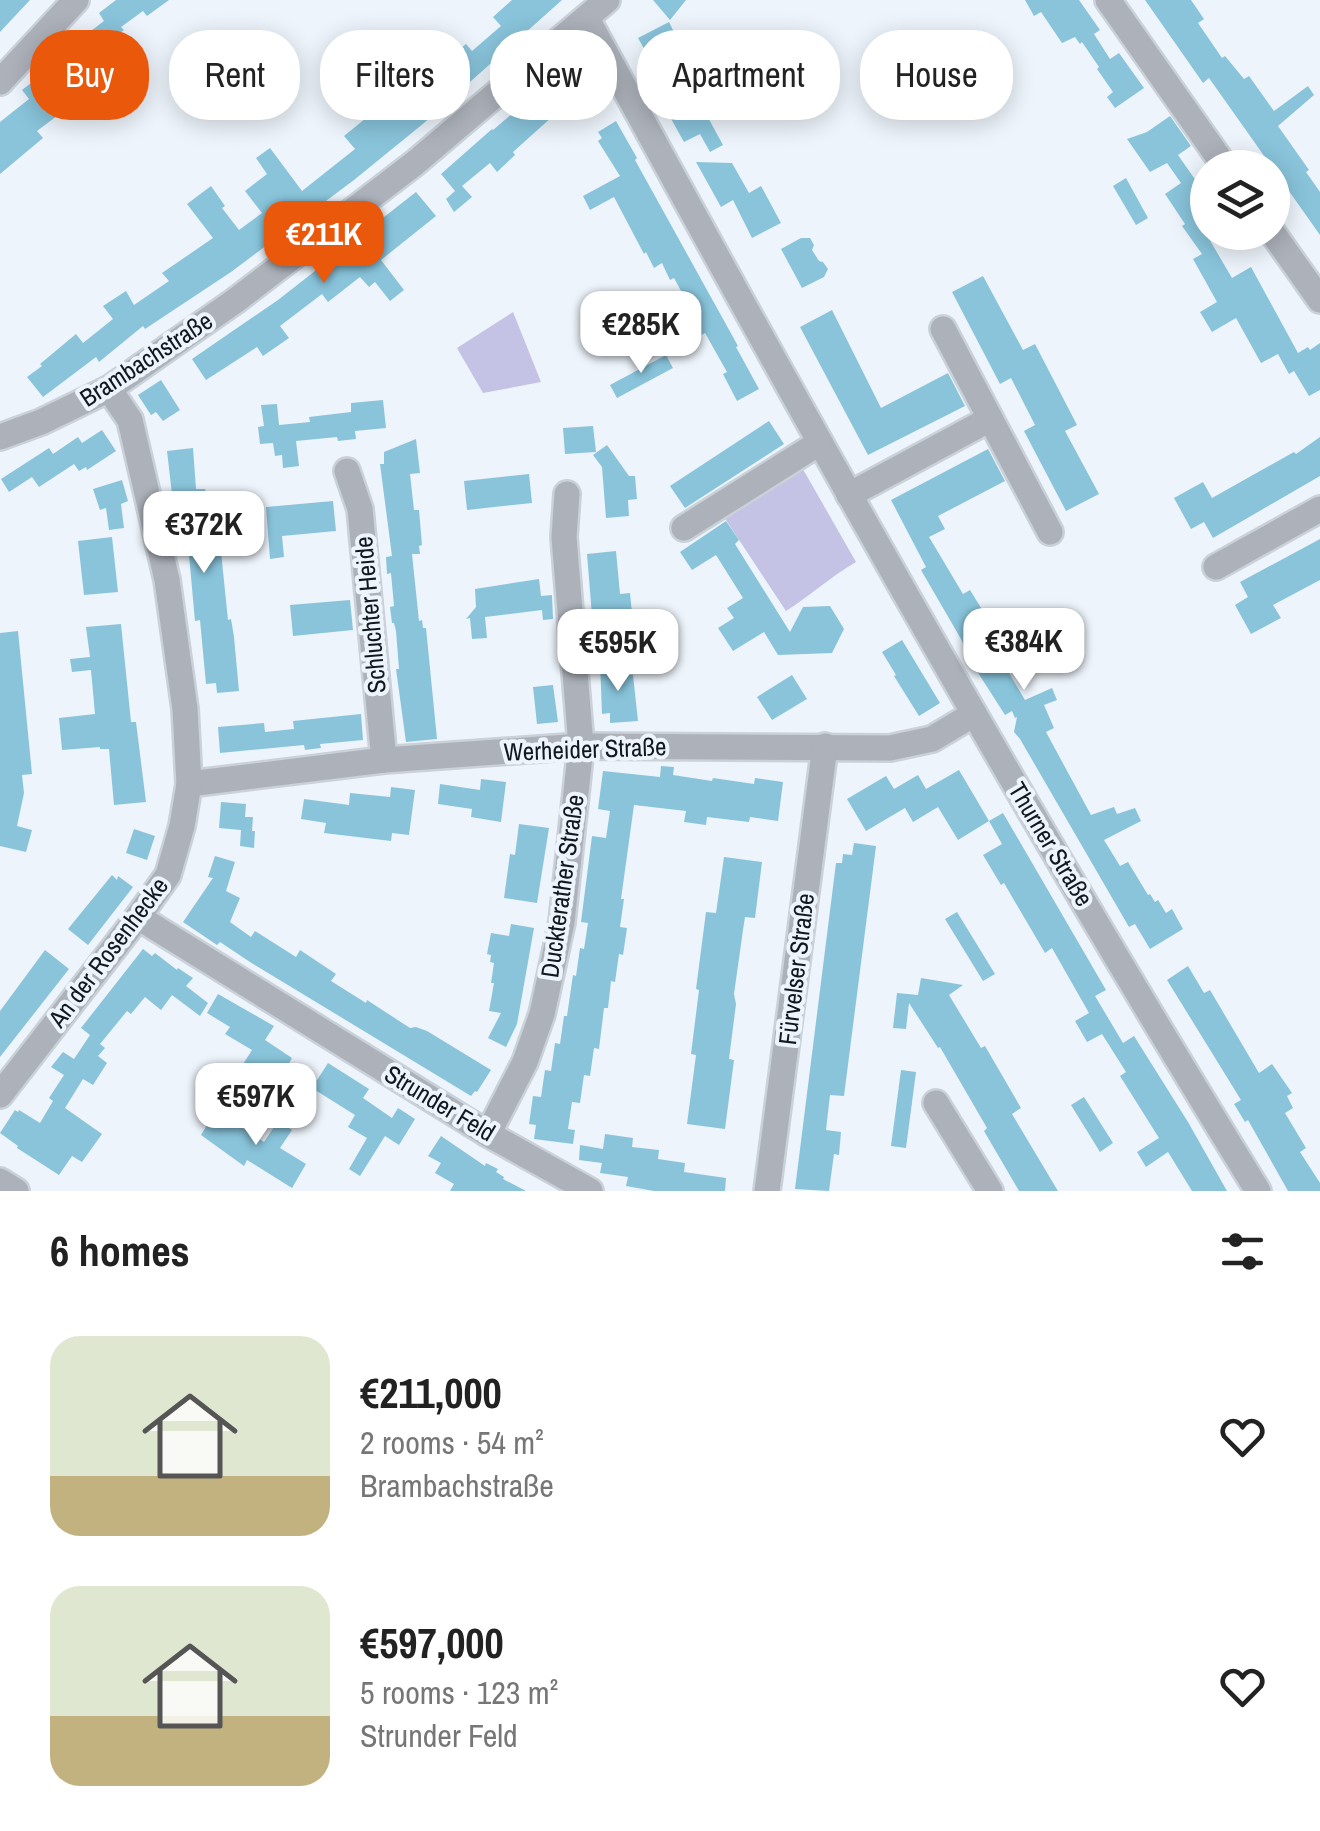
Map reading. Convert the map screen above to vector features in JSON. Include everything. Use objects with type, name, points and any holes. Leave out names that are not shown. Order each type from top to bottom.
[{"type":"street","points":[[0,82],[76,0]]},
{"type":"street","name":"Brambachstraße","points":[[0,436],[41,422],[109,389],[235,301],[356,210],[608,0]]},
{"type":"street","points":[[1108,0],[1213,150]]},
{"type":"street","name":"Thurner Straße","points":[[587,19],[848,494],[1258,1191]]},
{"type":"street","points":[[1285,250],[1320,300]]},
{"type":"street","points":[[943,329],[1050,532]]},
{"type":"street","name":"An der Rosenhecke","points":[[0,1094],[168,875],[189,784],[186,709],[167,580],[130,420],[109,389]]},
{"type":"street","points":[[848,494],[990,419]]},
{"type":"street","points":[[684,528],[820,442]]},
{"type":"street","name":"Schluchter Heide","points":[[347,471],[360,509],[384,760]]},
{"type":"street","name":"Duckterather Straße","points":[[488,1134],[525,1062],[542,1014],[562,922],[581,746],[564,536],[567,494]]},
{"type":"street","points":[[1216,567],[1320,509]]},
{"type":"street","name":"Werheider Straße","points":[[189,784],[384,760],[581,746],[890,748],[932,739],[974,714]]},
{"type":"street","name":"Fürvelser Straße","points":[[767,1191],[825,746]]},
{"type":"street","name":"Strunder Feld","points":[[138,917],[488,1134],[590,1191]]},
{"type":"street","points":[[936,1103],[990,1191]]},
{"type":"street","points":[[0,1180],[16,1191]]},
{"type":"shaded area","points":[[513,312],[541,382],[483,393],[457,348]]},
{"type":"shaded area","points":[[800,464],[856,562],[786,611],[722,514]]},
{"type":"building","points":[[0,0],[30,0],[0,32]]},
{"type":"building","points":[[116,0],[169,0],[147,16],[143,11],[121,27],[124,30],[92,30],[104,21],[99,13]]},
{"type":"building","points":[[512,0],[562,0],[528,30],[496,30],[501,26],[493,17]]},
{"type":"building","points":[[653,0],[686,0],[670,20]]},
{"type":"building","points":[[1025,0],[1079,0],[1100,30],[1094,34],[1110,59],[1119,53],[1144,88],[1115,108],[1107,97],[1113,92],[1082,42],[1075,37],[1062,43],[1041,12],[1034,16]]},
{"type":"building","points":[[1145,0],[1191,0],[1204,19],[1198,23],[1222,58],[1225,56],[1244,79],[1249,76],[1274,111],[1308,86],[1314,95],[1278,126],[1320,192],[1320,235],[1290,193],[1290,150],[1260,150],[1209,78],[1203,83]]},
{"type":"building","points":[[669,22],[673,30],[654,30]]},
{"type":"building","points":[[490,35],[490,64],[470,82],[470,49],[472,51]]},
{"type":"building","points":[[30,84],[30,120],[52,120],[37,131],[43,138],[0,174],[0,122],[29,99],[22,90]]},
{"type":"building","points":[[1170,116],[1191,146],[1178,155],[1190,172],[1190,237],[1165,194],[1181,183],[1167,163],[1150,172],[1127,139],[1147,132]]},
{"type":"building","points":[[364,120],[427,120],[231,272],[145,329],[143,326],[99,362],[96,357],[43,397],[27,377],[40,364],[76,334],[83,343],[113,319],[103,306],[126,291],[134,305],[169,281],[162,273],[213,238],[187,204],[211,186],[239,230],[262,213],[245,191],[267,174],[256,158],[270,148],[302,191],[355,149],[344,136]]},
{"type":"building","points":[[505,120],[549,120],[497,172],[490,163],[462,186],[472,197],[454,212],[446,199],[455,191],[441,174]]},
{"type":"building","points":[[672,120],[709,120],[723,145],[710,152],[700,134],[684,142]]},
{"type":"building","points":[[616,121],[759,389],[737,401],[723,374],[727,372],[705,333],[694,339],[681,315],[691,309],[674,278],[670,280],[662,263],[654,268],[614,197],[590,210],[583,196],[620,176],[598,141],[602,138],[598,132]]},
{"type":"building","points":[[696,162],[732,163],[749,193],[761,186],[781,223],[752,238],[733,200],[721,207]]},
{"type":"building","points":[[1126,178],[1148,218],[1136,225],[1113,186]]},
{"type":"building","points":[[416,192],[436,216],[381,260],[404,290],[390,301],[375,282],[369,287],[360,277],[328,302],[322,294],[280,326],[289,338],[263,356],[257,347],[206,380],[192,359],[278,300]]},
{"type":"building","points":[[801,238],[810,238],[812,250],[828,269],[824,277],[802,288],[781,249]]},
{"type":"building","points":[[1199,250],[1216,250],[1232,278],[1251,267],[1298,353],[1320,343],[1320,390],[1309,396],[1294,371],[1289,374],[1278,354],[1261,363],[1236,318],[1212,332],[1200,312],[1217,302],[1193,259],[1202,254]]},
{"type":"building","points":[[983,276],[1023,350],[1035,344],[1077,425],[1065,431],[1099,494],[1066,511],[1024,431],[1035,425],[1011,378],[1000,384],[952,292]]},
{"type":"building","points":[[832,310],[881,408],[948,373],[965,406],[868,455],[800,327]]},
{"type":"building","points":[[666,355],[673,368],[617,398],[610,385]]},
{"type":"building","points":[[161,380],[180,410],[163,421],[156,412],[151,415],[138,395]]},
{"type":"building","points":[[383,400],[386,428],[355,431],[356,439],[296,441],[299,466],[283,468],[282,455],[275,456],[273,443],[260,444],[258,427],[264,426],[261,405],[277,404],[279,425],[351,412],[351,403]]},
{"type":"building","points":[[769,421],[784,444],[685,508],[670,486]]},
{"type":"building","points":[[593,426],[596,452],[565,454],[563,428]]},
{"type":"building","points":[[102,430],[116,451],[87,470],[86,467],[79,471],[74,464],[39,487],[32,477],[9,492],[1,479],[49,448],[53,454],[78,437],[82,443]]},
{"type":"building","points":[[1320,437],[1320,476],[1213,538],[1204,522],[1191,529],[1174,498],[1203,482],[1212,498]]},
{"type":"building","points":[[416,439],[420,473],[410,474],[422,545],[420,554],[412,554],[419,621],[426,628],[437,739],[406,742],[396,669],[396,631],[390,607],[394,606],[391,573],[387,574],[386,557],[392,556],[380,464],[384,464],[384,452]]},
{"type":"building","points":[[607,445],[629,476],[635,476],[637,499],[628,500],[629,516],[606,518],[602,467],[593,455]]},
{"type":"building","points":[[193,448],[196,489],[205,489],[208,511],[203,512],[207,553],[221,552],[239,691],[217,693],[216,683],[206,684],[200,620],[195,621],[189,555],[184,556],[167,451]]},
{"type":"building","points":[[988,449],[1005,481],[938,516],[945,529],[929,537],[963,594],[970,590],[986,616],[978,621],[1025,700],[1052,688],[1057,700],[1044,705],[1054,728],[1046,732],[1091,815],[1114,807],[1117,814],[1135,808],[1141,821],[1104,840],[1120,866],[1128,862],[1148,895],[1155,902],[1158,900],[1166,913],[1172,909],[1183,929],[1150,949],[1135,924],[1129,927],[1014,732],[1017,717],[1012,711],[1005,715],[975,668],[921,570],[926,567],[891,500]]},
{"type":"building","points":[[529,474],[532,503],[467,510],[464,481]]},
{"type":"building","points":[[122,480],[128,501],[121,504],[124,528],[109,530],[106,508],[100,510],[93,489]]},
{"type":"building","points":[[333,501],[336,531],[282,536],[284,557],[270,559],[266,507]]},
{"type":"building","points":[[726,521],[739,540],[735,544],[790,632],[803,607],[830,606],[844,629],[832,653],[778,655],[764,632],[733,651],[718,628],[734,618],[727,608],[743,598],[716,555],[692,570],[680,552]]},
{"type":"building","points":[[112,537],[118,592],[84,595],[78,541]]},
{"type":"building","points":[[1320,539],[1320,580],[1273,605],[1281,618],[1251,634],[1235,605],[1248,597],[1240,582]]},
{"type":"building","points":[[616,551],[620,594],[630,593],[633,624],[593,628],[587,554]]},
{"type":"building","points":[[539,579],[541,596],[552,595],[553,619],[543,620],[542,610],[485,617],[487,638],[472,639],[470,618],[466,619],[476,607],[475,589]]},
{"type":"building","points":[[350,600],[353,630],[293,636],[290,605]]},
{"type":"building","points":[[121,624],[131,722],[136,722],[146,802],[114,805],[109,749],[62,750],[59,718],[95,714],[91,670],[72,672],[70,659],[90,657],[86,627]]},
{"type":"building","points":[[18,631],[32,774],[22,775],[24,793],[17,826],[32,830],[26,852],[0,846],[0,633]]},
{"type":"building","points":[[902,640],[940,703],[919,716],[882,652]]},
{"type":"building","points":[[600,661],[615,661],[616,675],[633,675],[638,721],[610,723],[610,713],[602,714]]},
{"type":"building","points":[[792,675],[807,699],[772,720],[757,697]]},
{"type":"building","points":[[553,685],[558,722],[537,724],[533,687]]},
{"type":"building","points":[[361,714],[363,740],[320,744],[321,748],[305,750],[304,745],[220,753],[218,727],[264,723],[265,732],[294,729],[293,721]]},
{"type":"building","points":[[661,766],[674,767],[673,775],[712,781],[713,778],[754,784],[755,778],[783,782],[778,821],[707,817],[706,825],[684,822],[686,811],[634,805],[621,899],[620,927],[627,928],[623,955],[619,954],[615,982],[611,981],[590,1076],[584,1075],[580,1103],[572,1102],[568,1129],[575,1130],[573,1144],[534,1139],[536,1125],[529,1124],[533,1096],[541,1097],[545,1070],[551,1071],[580,948],[584,949],[588,923],[581,922],[592,836],[606,838],[610,811],[598,809],[603,771],[660,777]]},
{"type":"building","points":[[959,770],[989,821],[958,840],[938,807],[913,822],[905,808],[866,831],[847,799],[886,776],[894,789],[918,775],[926,789]]},
{"type":"building","points":[[481,779],[506,782],[501,822],[471,817],[472,809],[438,804],[440,784],[480,790]]},
{"type":"building","points":[[391,787],[415,790],[409,835],[392,833],[391,841],[324,833],[326,823],[301,819],[304,799],[349,805],[350,793],[390,797]]},
{"type":"building","points":[[221,802],[246,804],[245,817],[253,817],[254,848],[240,846],[241,830],[219,828]]},
{"type":"building","points":[[1003,813],[1106,990],[1095,996],[1123,1043],[1134,1036],[1227,1191],[1192,1191],[1168,1152],[1146,1167],[1137,1152],[1159,1138],[1120,1076],[1126,1072],[1102,1034],[1087,1042],[1075,1021],[1089,1013],[1052,948],[1045,953],[983,855],[1002,844],[989,821]]},
{"type":"building","points":[[519,824],[549,828],[537,903],[504,898]]},
{"type":"building","points":[[134,829],[155,836],[147,860],[126,853]]},
{"type":"building","points":[[854,843],[876,846],[844,1096],[830,1095],[826,1130],[841,1132],[839,1155],[834,1154],[829,1191],[795,1189],[836,863],[842,863],[843,854],[852,855]]},
{"type":"building","points":[[215,856],[235,862],[226,891],[240,898],[230,922],[251,937],[255,931],[296,957],[300,950],[336,974],[331,981],[366,1003],[367,1000],[410,1028],[427,1031],[491,1070],[477,1092],[471,1096],[183,922],[213,878],[208,877]]},
{"type":"building","points":[[724,857],[762,862],[755,918],[745,917],[734,994],[729,1059],[734,1060],[725,1129],[687,1124],[696,1055],[691,1054],[699,990],[696,989],[706,912],[716,913]]},
{"type":"building","points":[[112,875],[133,887],[88,945],[68,929]]},
{"type":"building","points":[[957,912],[995,974],[983,981],[945,919]]},
{"type":"building","points":[[511,924],[534,928],[517,1024],[506,1047],[488,1038],[501,1013],[489,1011],[494,963],[487,954],[491,933],[509,936]]},
{"type":"building","points":[[143,949],[193,978],[186,986],[208,1003],[200,1016],[172,995],[161,1010],[145,997],[131,1014],[127,1011],[100,1044],[105,1048],[98,1056],[107,1063],[93,1085],[83,1079],[65,1108],[102,1134],[82,1162],[72,1156],[59,1175],[0,1133],[15,1110],[40,1123],[53,1101],[49,1098],[64,1075],[51,1067],[63,1052],[74,1059],[90,1035],[81,1028]]},
{"type":"building","points":[[45,950],[69,969],[0,1057],[0,1011]]},
{"type":"building","points":[[1188,966],[1204,993],[1210,990],[1259,1073],[1272,1064],[1292,1093],[1287,1096],[1293,1108],[1285,1113],[1306,1148],[1300,1152],[1320,1183],[1320,1191],[1288,1191],[1248,1120],[1245,1122],[1234,1104],[1241,1100],[1167,980]]},
{"type":"building","points":[[921,978],[963,985],[949,995],[1021,1108],[1012,1114],[1058,1191],[1019,1191],[940,1047],[909,1003],[906,1029],[893,1028],[897,993],[918,995]]},
{"type":"building","points":[[218,994],[274,1026],[265,1040],[292,1058],[286,1069],[311,1085],[302,1098],[277,1083],[270,1093],[238,1072],[252,1050],[225,1034],[230,1027],[207,1013]]},
{"type":"building","points":[[328,1063],[369,1089],[363,1098],[392,1118],[398,1108],[415,1119],[399,1145],[385,1136],[360,1176],[349,1169],[367,1138],[348,1127],[355,1115],[312,1088]]},
{"type":"building","points":[[901,1070],[916,1072],[906,1148],[891,1146]]},
{"type":"building","points":[[1084,1097],[1113,1143],[1100,1152],[1071,1105]]},
{"type":"building","points":[[213,1115],[220,1119],[222,1115],[264,1142],[278,1121],[292,1130],[280,1148],[306,1164],[292,1188],[247,1160],[244,1166],[201,1135]]},
{"type":"building","points":[[605,1134],[633,1138],[632,1147],[659,1150],[658,1159],[685,1163],[684,1172],[726,1178],[725,1191],[654,1191],[626,1186],[628,1177],[600,1173],[602,1163],[579,1160],[580,1145],[603,1149]]},
{"type":"building","points":[[441,1136],[485,1166],[486,1163],[498,1169],[496,1172],[503,1179],[526,1191],[450,1191],[454,1184],[435,1173],[441,1163],[428,1156]]}]
